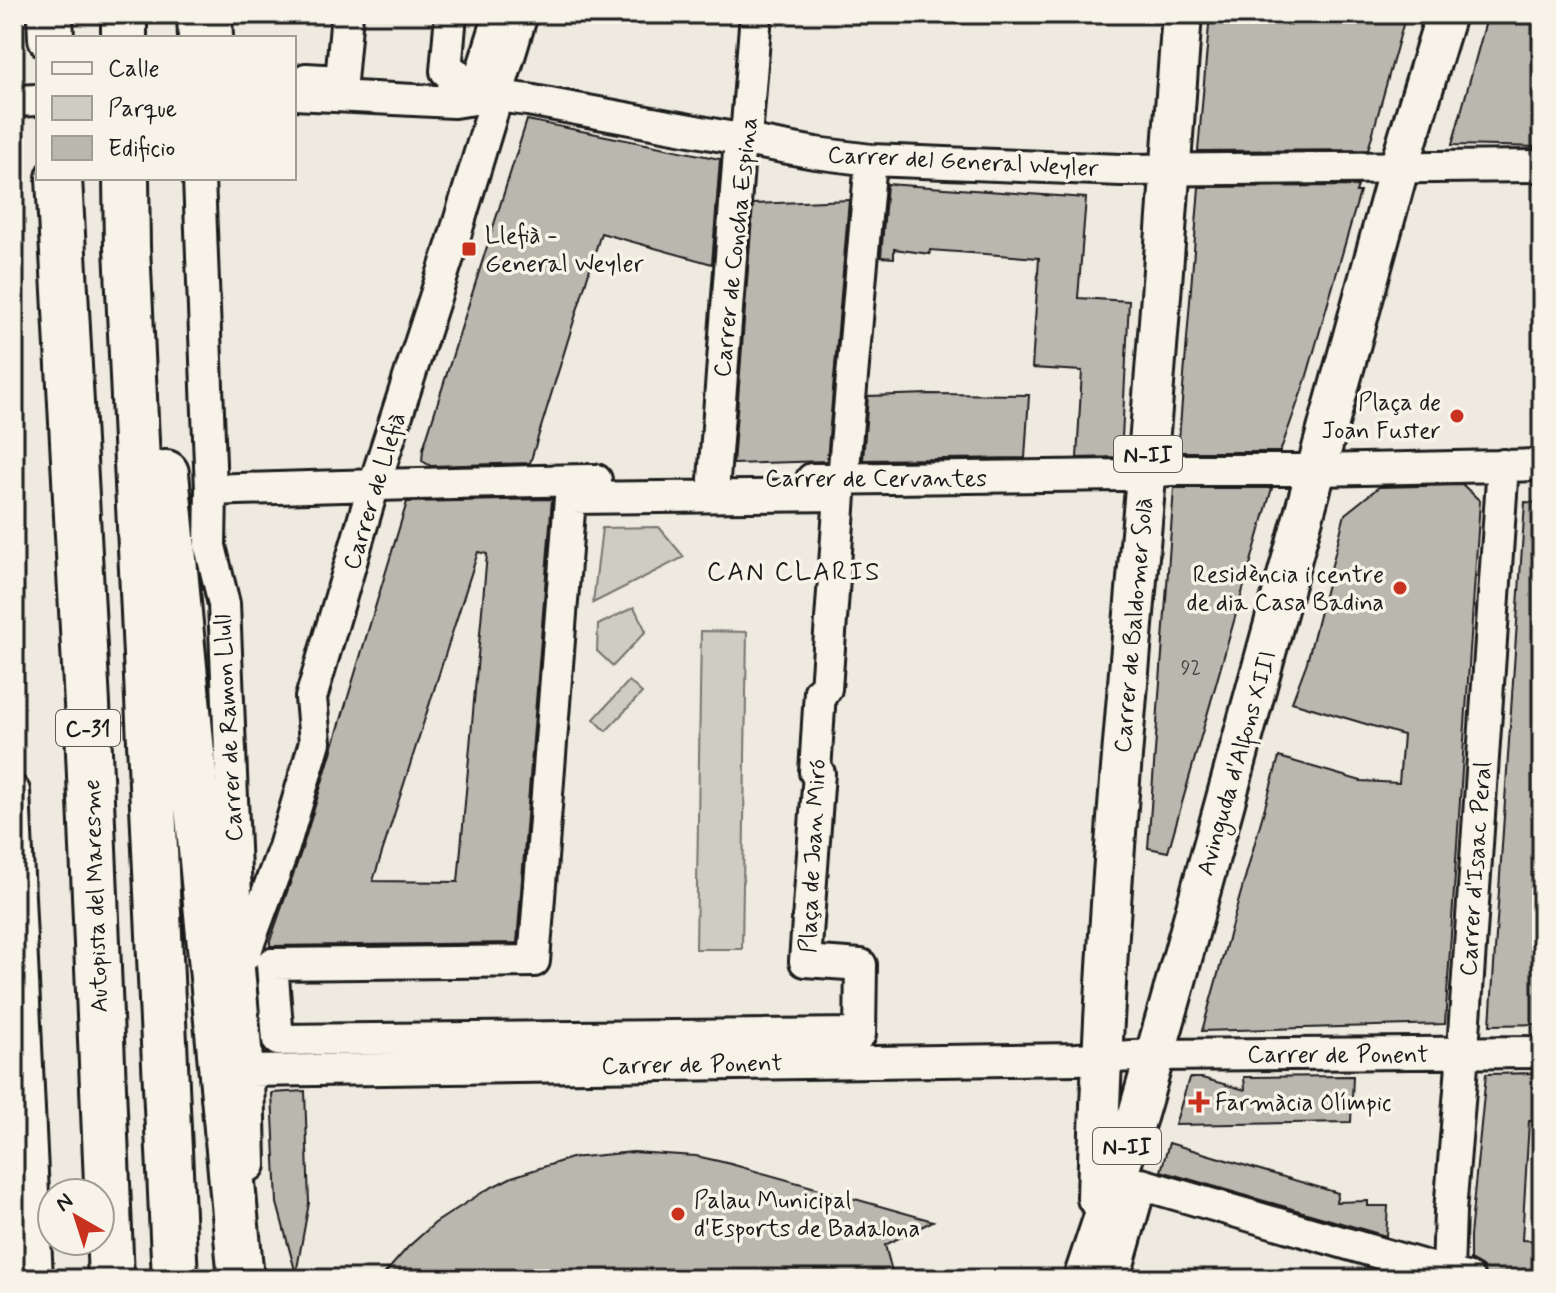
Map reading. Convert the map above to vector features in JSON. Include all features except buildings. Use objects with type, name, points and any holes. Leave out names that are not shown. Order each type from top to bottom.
[{"type":"highway","points":[[50,14],[51,36]]},
{"type":"highway","points":[[124,14],[124,36]]},
{"type":"highway","name":"Autopista del Maresme","points":[[59,180],[87,704],[111,1279]]},
{"type":"highway","name":"C-31","points":[[126,180],[175,1279]]},
{"type":"highway","points":[[127,247],[164,447],[241,1279]]},
{"type":"main road","name":"Carrer de Baldomer Solà","points":[[1096,1236],[1130,1056],[1106,1014],[1134,597],[1182,14]]},
{"type":"main road","name":"Avinguda d'Alfons XIII","points":[[1083,1279],[1138,1114],[1130,1056],[1317,470],[1399,168],[1446,14]]},
{"type":"street","points":[[193,14],[194,36]]},
{"type":"street","points":[[216,14],[217,36]]},
{"type":"street","points":[[296,78],[341,81],[347,14]]},
{"type":"street","points":[[451,14],[446,71],[455,73],[453,89],[466,90],[480,77],[500,14]]},
{"type":"street","name":"Carrer de Llefià","points":[[239,969],[284,847],[315,742],[311,698],[374,485],[452,245],[522,14]]},
{"type":"street","name":"Carrer de Concha Espina","points":[[714,479],[740,139],[747,125],[756,14]]},
{"type":"street","name":"Carrer del General Weyler","points":[[296,94],[454,102],[496,96],[871,160],[1122,170],[1542,166]]},
{"type":"street","points":[[14,101],[36,100]]},
{"type":"street","points":[[843,479],[871,160]]},
{"type":"street","name":"Carrer de Ramon Llull","points":[[199,180],[211,490],[210,546],[224,604],[239,969],[248,1071],[252,1279]]},
{"type":"street","name":"Carrer d'Isaac Peral","points":[[1458,1276],[1450,1211],[1503,465]]},
{"type":"street","name":"Carrer de Cervantes","points":[[211,490],[1542,465]]},
{"type":"street","name":"Plaça de Joan Miró","points":[[840,495],[826,689],[820,691],[815,772],[819,773],[805,961],[861,965],[860,1034],[278,1040],[272,964],[534,961],[570,498],[840,495]]},
{"type":"street","points":[[14,791],[37,1279]]},
{"type":"street","name":"Carrer de Ponent","points":[[248,1071],[1542,1052]]},
{"type":"street","points":[[1114,1279],[1141,1184],[1458,1276]]},
{"type":"green space","points":[[659,527],[684,557],[593,603],[602,528]]},
{"type":"green space","points":[[634,607],[646,631],[613,666],[597,651],[598,625]]},
{"type":"green space","points":[[701,631],[747,632],[742,949],[696,949]]},
{"type":"green space","points":[[629,681],[642,693],[606,731],[594,719]]},
{"type":"place","name":"Llefià - General Weyler","points":[[469,249]]},
{"type":"place","name":"Plaça de Joan Fuster","points":[[1457,416]]},
{"type":"place","name":"Residència i centre de dia Casa Badina","points":[[1400,588]]},
{"type":"place","name":"Farmàcia Olímpic","points":[[1199,1102]]},
{"type":"place","name":"Palau Municipal d'Esports de Badalona","points":[[678,1214]]},
{"type":"district","name":"CAN CLARIS","points":[[794,571]]}]
